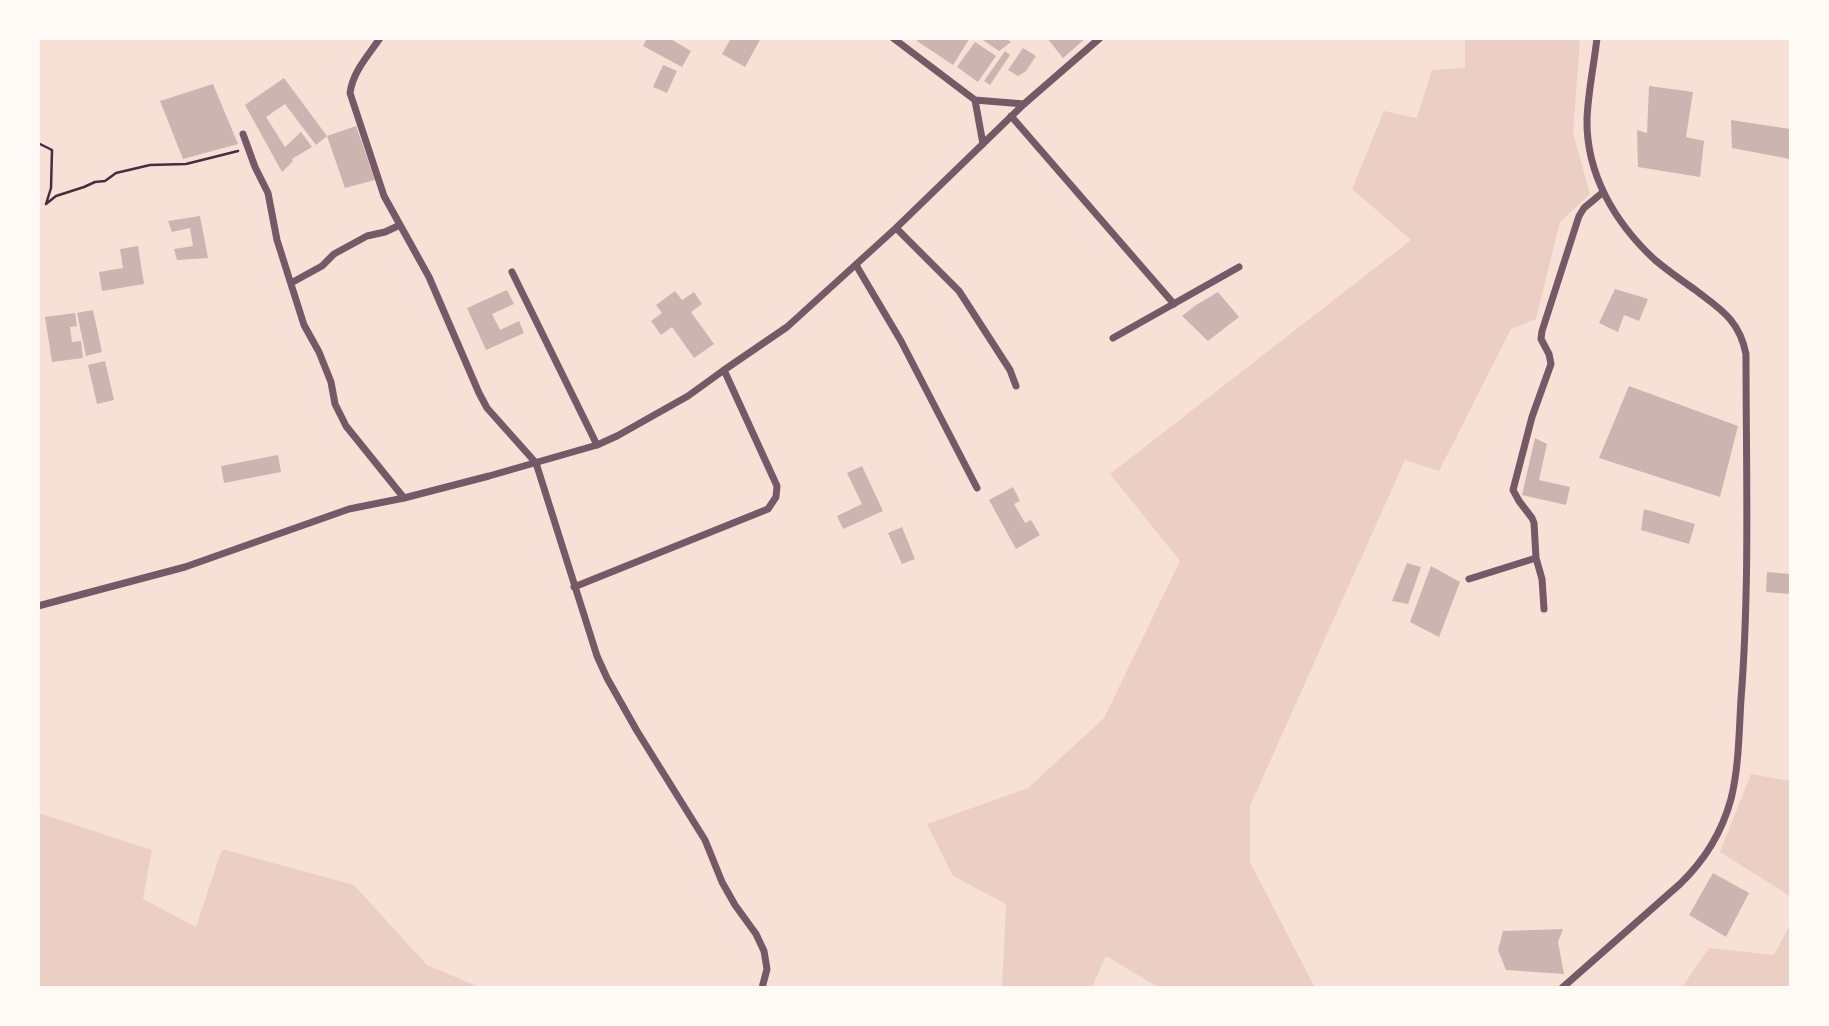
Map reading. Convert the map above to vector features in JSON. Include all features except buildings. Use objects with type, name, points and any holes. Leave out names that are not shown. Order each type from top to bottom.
[{"type":"street","points":[[380,38],[356,70],[350,93],[384,196],[429,276],[479,393],[488,408],[536,463],[597,656],[658,766],[705,840],[722,882],[735,905],[760,942],[767,969],[762,988]]},
{"type":"street","points":[[893,38],[975,100],[1024,104]]},
{"type":"street","points":[[38,606],[186,567],[349,509],[404,498],[536,463],[597,445],[617,436],[688,396],[787,327],[896,228],[1011,116],[1100,38]]},
{"type":"street","points":[[1562,988],[1695,870],[1716,839],[1731,798],[1735,774],[1745,649],[1744,341],[1728,315],[1643,248],[1602,193],[1588,150],[1587,118],[1597,38]]},
{"type":"street","points":[[975,100],[983,144]]},
{"type":"street","points":[[1011,116],[1174,304]]},
{"type":"street","points":[[243,134],[268,193],[277,240],[304,325],[331,382],[335,404],[345,426],[404,498]]},
{"type":"street","points":[[1544,610],[1542,579],[1536,558],[1535,523],[1514,490],[1532,416],[1551,364],[1541,335],[1578,216],[1602,193]]},
{"type":"street","points":[[291,283],[367,236],[400,225]]},
{"type":"street","points":[[896,228],[959,291],[1010,370],[1016,386]]},
{"type":"street","points":[[856,265],[901,341],[977,488]]},
{"type":"street","points":[[1113,338],[1239,267]]},
{"type":"street","points":[[512,272],[597,445]]},
{"type":"street","points":[[575,587],[768,509],[776,497],[778,486],[724,370]]},
{"type":"street","points":[[1469,579],[1536,558]]},
{"type":"path","points":[[38,143],[52,150],[51,188],[46,204],[56,196],[94,181],[105,181],[116,173],[150,165],[186,164],[248,148]]},
{"type":"shaded area","points":[[1465,39],[1580,39],[1573,133],[1590,194],[1560,222],[1536,319],[1511,329],[1439,471],[1405,460],[1250,806],[1250,862],[1314,986],[1158,987],[1106,956],[1092,987],[1002,987],[1006,904],[953,876],[927,824],[1028,788],[1104,718],[1180,561],[1110,474],[1411,240],[1352,189],[1384,111],[1417,118],[1432,70],[1465,68]]},
{"type":"shaded area","points":[[1751,774],[1790,781],[1790,896],[1720,852]]},
{"type":"shaded area","points":[[42,814],[152,850],[143,899],[196,927],[222,849],[354,885],[427,965],[479,987],[39,987],[38,815]]},
{"type":"shaded area","points":[[1790,925],[1790,987],[1682,987],[1709,948],[1774,955]]}]
